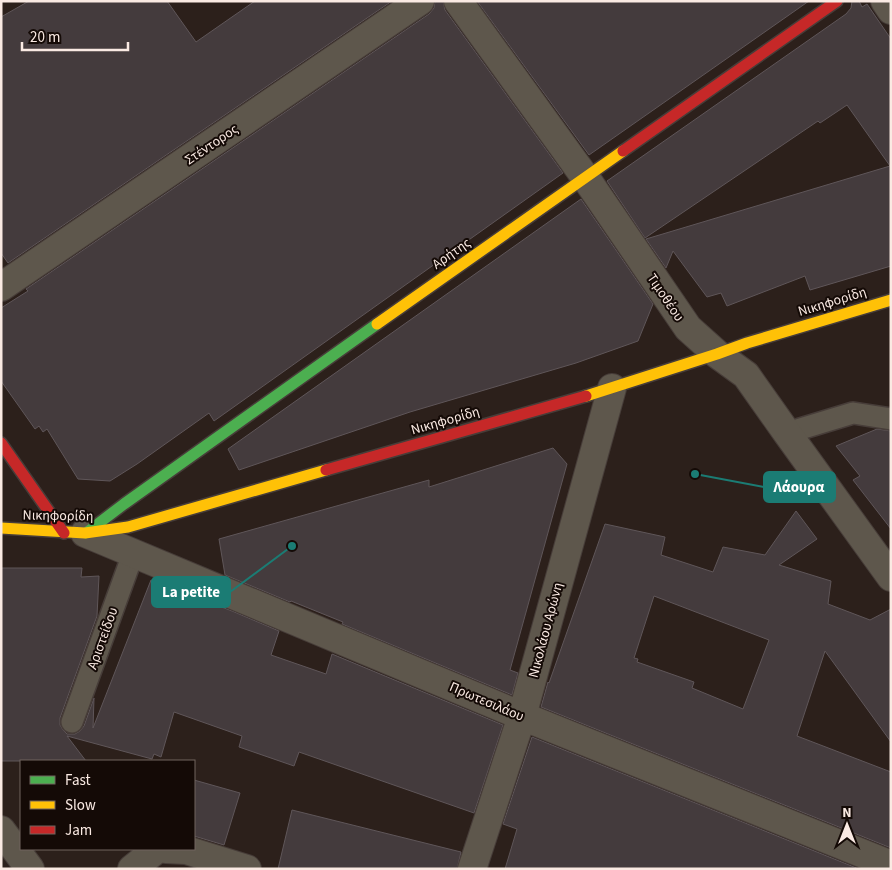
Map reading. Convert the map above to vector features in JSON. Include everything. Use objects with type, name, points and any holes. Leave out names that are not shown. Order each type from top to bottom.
[{"type":"street","name":"Στέντορος","points":[[1,287],[420,1]]},
{"type":"street","name":"Τιμοθέου","points":[[458,1],[585,177],[688,328],[717,354],[746,375],[891,577]]},
{"type":"street","name":"Αρήτης","points":[[74,533],[124,504],[837,1]]},
{"type":"street","points":[[884,1],[891,10]]},
{"type":"street","name":"Νικηφορίδη","points":[[1,528],[74,533],[128,527],[612,388],[747,343],[891,300]]},
{"type":"street","name":"Νικολάου Αρώνη","points":[[472,869],[522,716],[612,388]]},
{"type":"street","points":[[1,443],[74,533]]},
{"type":"street","name":"Πρωτεσιλάου","points":[[74,533],[133,554],[887,866]]},
{"type":"street","points":[[1,830],[30,869]]},
{"type":"street","points":[[132,869],[156,850]]},
{"type":"street","points":[[186,850],[247,869]]},
{"type":"lane","points":[[787,433],[853,413],[891,419]]},
{"type":"lane","name":"Αριστείδου","points":[[72,722],[133,554]]},
{"type":"building","points":[[29,1],[167,1],[196,42],[255,1],[392,1],[8,263],[1,253],[1,17]]},
{"type":"building","points":[[435,1],[443,1],[445,10],[563,173],[214,421],[209,413],[110,481],[78,479],[47,429],[43,432],[39,426],[35,429],[1,381],[1,308],[28,291],[26,289],[429,14],[434,8]]},
{"type":"building","points":[[477,1],[809,1],[589,155]]},
{"type":"building","points":[[852,1],[859,1],[862,7],[867,4],[891,39],[891,266],[810,290],[805,276],[727,306],[721,293],[707,297],[673,251],[666,268],[646,239],[890,166],[847,105],[820,123],[818,121],[645,238],[607,181],[846,14],[851,8]]},
{"type":"building","points":[[581,199],[653,304],[638,341],[576,363],[410,412],[239,470],[228,449]]},
{"type":"building","points":[[877,429],[891,431],[891,529],[853,480],[860,476],[836,446]]},
{"type":"building","points":[[553,448],[567,464],[510,670],[518,673],[512,695],[342,624],[343,622],[225,575],[219,539],[429,480],[429,487]]},
{"type":"building","points":[[796,511],[817,539],[779,565],[831,581],[828,604],[870,620],[891,609],[891,742],[825,651],[797,736],[891,772],[891,848],[541,707],[548,682],[605,524],[665,537],[661,555],[713,572],[723,547],[765,555]],"holes":[[[654,596],[769,640],[743,709],[692,688],[694,682],[637,662],[638,659],[634,658]]]},
{"type":"building","points":[[1,568],[82,568],[81,577],[99,576],[97,616],[60,718],[60,725],[67,734],[75,734],[84,726],[94,698],[93,728],[151,580],[279,631],[271,655],[326,674],[332,654],[503,725],[474,813],[299,752],[294,766],[239,747],[242,736],[174,712],[161,757],[154,754],[152,759],[67,736],[85,760],[1,761]]},
{"type":"building","points":[[532,737],[859,869],[505,869],[517,829],[503,824]]},
{"type":"building","points":[[195,780],[240,793],[224,845],[195,836]]},
{"type":"building","points":[[292,810],[461,852],[457,869],[278,869]]},
{"type":"traffic: fast","points":[[86,533],[377,324]]},
{"type":"traffic: slow","points":[[377,324],[623,151]]},
{"type":"traffic: slow","points":[[586,396],[747,343],[891,300]]},
{"type":"traffic: slow","points":[[1,528],[85,533],[128,527],[326,470]]},
{"type":"traffic: jam","points":[[623,151],[837,1]]},
{"type":"traffic: jam","points":[[326,470],[586,396]]},
{"type":"traffic: jam","points":[[1,443],[64,533]]},
{"type":"place","name":"Λάουρα","points":[[695,474]]},
{"type":"place","name":"La petite","points":[[292,546]]}]
